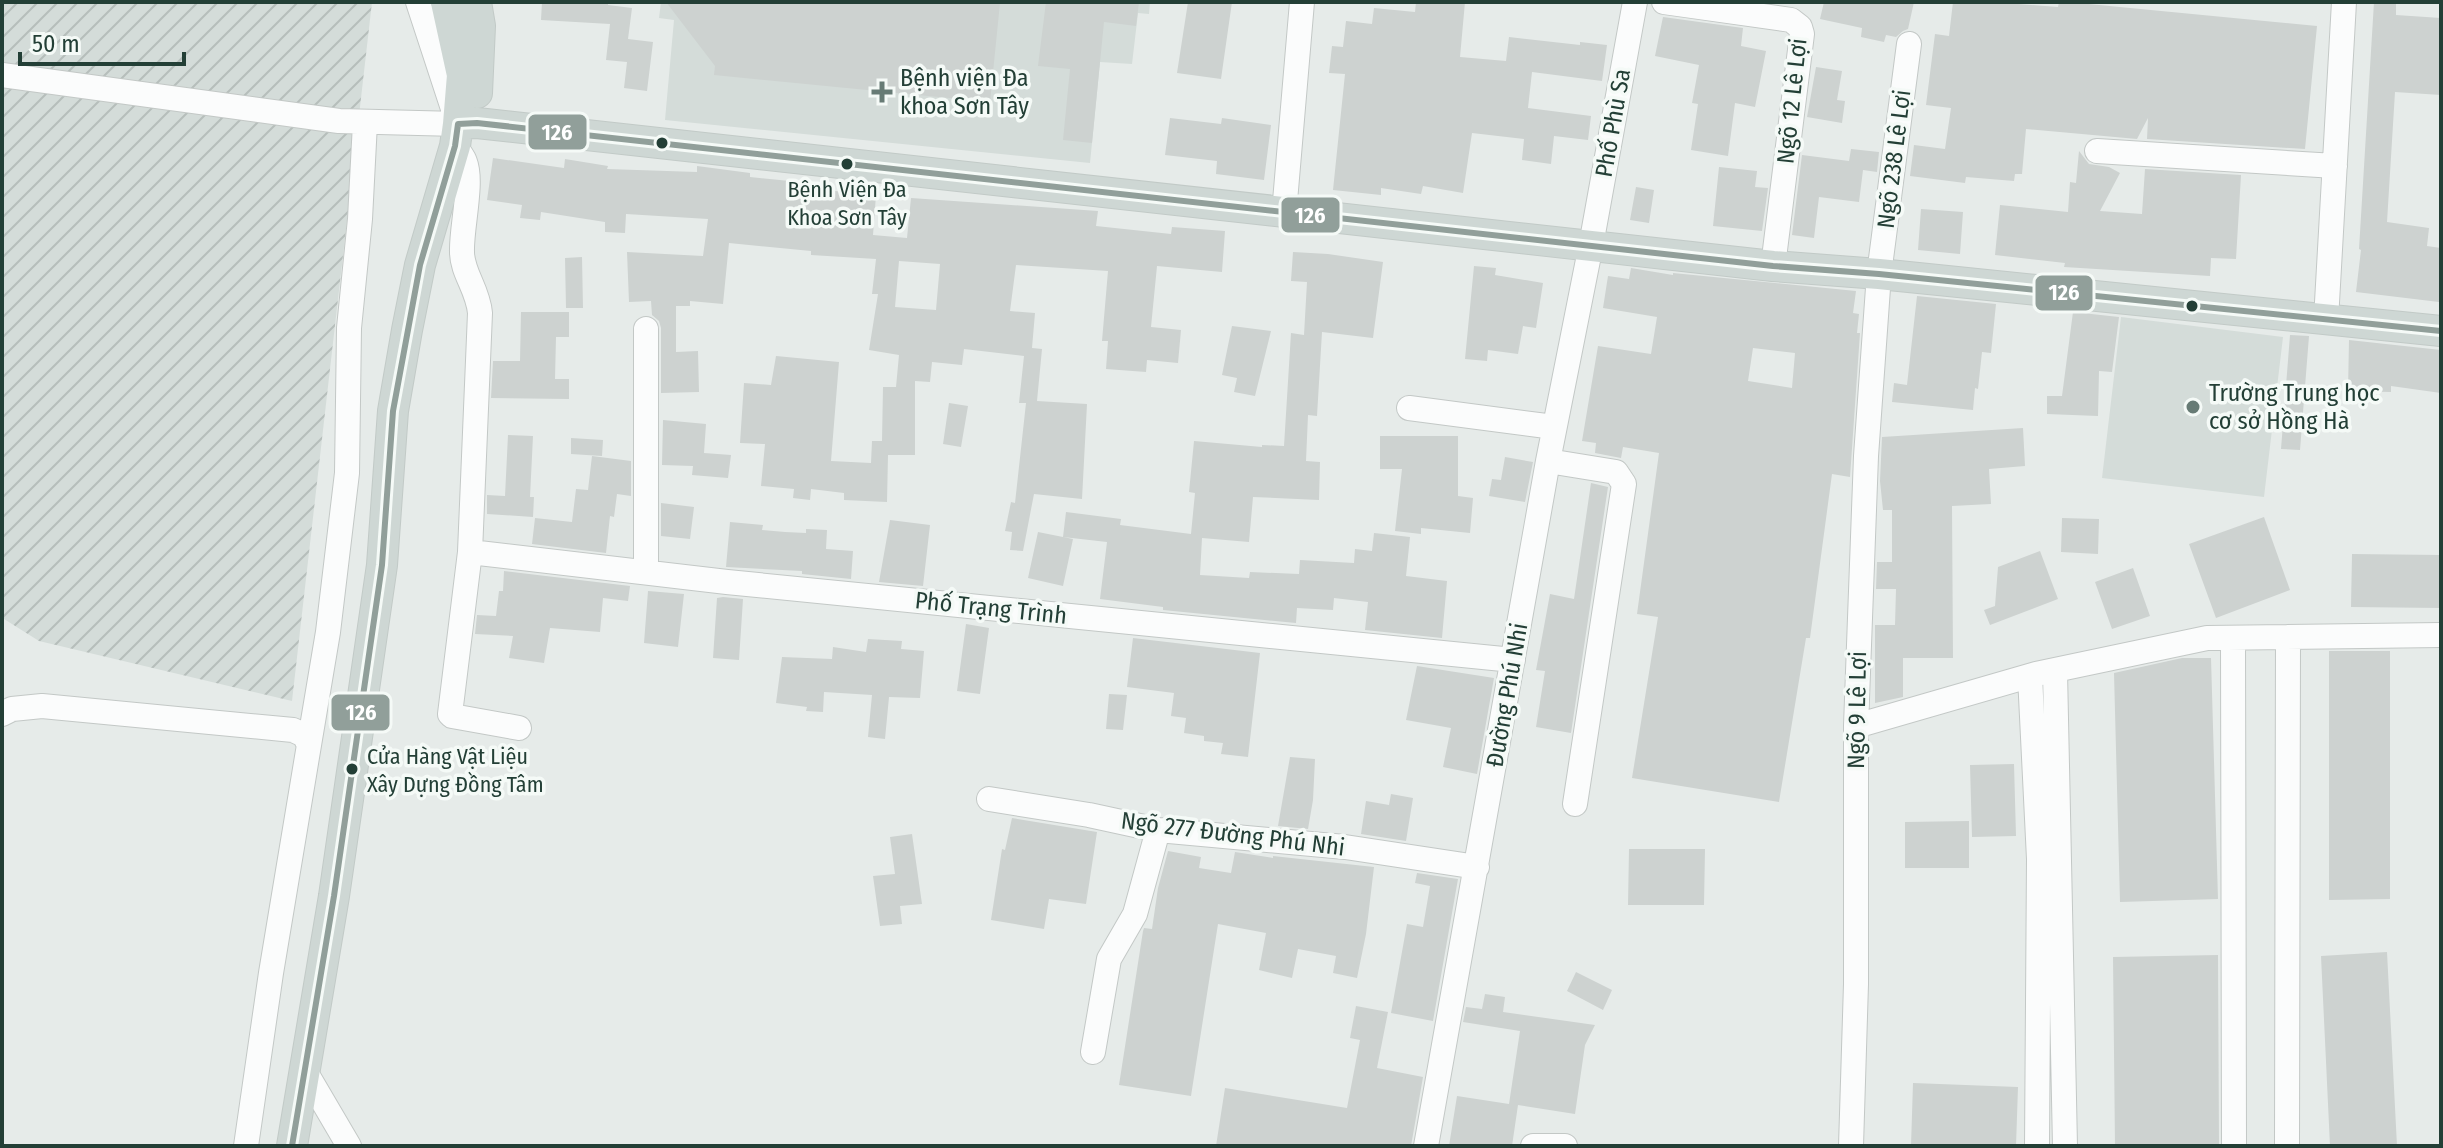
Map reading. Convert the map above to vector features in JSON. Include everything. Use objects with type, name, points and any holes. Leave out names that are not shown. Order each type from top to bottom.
[{"type":"main road","points":[[446,2],[462,75],[463,131]]},
{"type":"main road","points":[[292,1146],[337,881],[382,565],[393,411],[420,265],[463,131],[480,26],[476,2]]},
{"type":"main road","points":[[463,131],[1284,213],[1773,266],[2441,331]]},
{"type":"street","points":[[418,2],[463,131],[467,179],[462,253],[464,266],[479,297],[480,313],[470,552],[450,714],[519,728]]},
{"type":"street","points":[[1284,213],[1302,2]]},
{"type":"street","name":"Phố Phù Sa","points":[[1591,245],[1635,2]]},
{"type":"street","name":"Ngõ 12 Lê Lợi","points":[[1664,2],[1791,20],[1800,27],[1802,34],[1773,266]]},
{"type":"street","points":[[2326,320],[2344,2]]},
{"type":"street","name":"Ngõ 238 Lê Lợi","points":[[1879,274],[1909,44]]},
{"type":"street","points":[[2,75],[365,123],[463,131]]},
{"type":"street","points":[[246,1146],[328,632],[347,473],[349,328],[360,219],[365,123]]},
{"type":"street","points":[[2097,151],[2335,166]]},
{"type":"street","name":"Đường Phú Nhi","points":[[1426,1146],[1554,427],[1591,245]]},
{"type":"street","name":"Ngõ 9 Lê Lợi","points":[[1851,1146],[1856,984],[1856,726],[1866,456],[1879,274]]},
{"type":"street","points":[[646,329],[646,572]]},
{"type":"street","points":[[1409,408],[1554,427]]},
{"type":"street","points":[[1548,461],[1616,472],[1624,484],[1575,804]]},
{"type":"street","name":"Phố Trạng Trình","points":[[470,552],[727,582],[1513,660]]},
{"type":"street","points":[[1856,726],[2030,676],[2207,638],[2441,635]]},
{"type":"street","points":[[2287,1146],[2288,637]]},
{"type":"street","points":[[2233,638],[2234,1146]]},
{"type":"street","points":[[2055,671],[2065,1146]]},
{"type":"street","points":[[2030,676],[2039,859],[2037,1146]]},
{"type":"street","points":[[2,714],[12,709],[42,706],[293,730],[304,735],[309,745]]},
{"type":"street","name":"Ngõ 277 Đường Phú Nhi","points":[[989,799],[1158,830],[1345,847],[1477,867]]},
{"type":"street","points":[[1093,1052],[1109,959],[1135,914],[1158,830]]},
{"type":"street","points":[[305,1071],[349,1146]]},
{"type":"street","points":[[1533,1146],[1565,1146]]},
{"type":"shaded area","points":[[2,2],[372,2],[292,701],[39,641],[4,619]]},
{"type":"shaded area","name":"Bệnh viện Đa khoa Sơn Tây","points":[[661,2],[1150,2],[1149,14],[1138,13],[1132,64],[1100,62],[1090,163],[665,120],[674,20],[659,18]]},
{"type":"shaded area","name":"Trường Trung học cơ sở Hồng Hà","points":[[2121,317],[2283,337],[2264,497],[2102,478]]},
{"type":"building","points":[[542,2],[608,2],[608,5],[632,8],[628,39],[653,42],[647,91],[624,88],[627,62],[606,60],[610,24],[541,20]]},
{"type":"building","points":[[666,2],[1000,3],[990,102],[714,75],[715,66]]},
{"type":"building","points":[[1046,2],[1139,2],[1136,26],[1104,22],[1092,143],[1063,140],[1070,69],[1038,66]]},
{"type":"building","points":[[1188,2],[1232,2],[1221,79],[1177,73]]},
{"type":"building","points":[[1416,2],[1465,2],[1460,57],[1506,61],[1509,37],[1607,45],[1602,81],[1532,72],[1528,108],[1591,116],[1588,140],[1554,136],[1551,164],[1522,160],[1524,139],[1472,133],[1463,193],[1423,186],[1421,194],[1381,188],[1381,195],[1333,190],[1345,74],[1329,73],[1332,46],[1343,47],[1346,21],[1372,24],[1374,8],[1415,12]]},
{"type":"building","points":[[1824,2],[1914,2],[1908,29],[1896,37],[1886,35],[1884,42],[1861,37],[1862,28],[1820,19]]},
{"type":"building","points":[[1953,2],[2058,7],[2059,2],[2068,2],[2317,26],[2305,149],[2147,139],[2148,118],[2137,139],[2026,129],[2022,174],[2015,174],[2014,181],[1966,177],[1965,183],[1910,176],[1914,145],[1945,149],[1951,108],[1926,105],[1935,34],[1949,36]]},
{"type":"building","points":[[2374,2],[2396,2],[2396,15],[2441,18],[2441,95],[2395,92],[2387,222],[2429,228],[2427,246],[2441,248],[2439,302],[2356,292]]},
{"type":"building","points":[[1663,17],[1743,28],[1741,46],[1766,51],[1755,107],[1735,103],[1728,156],[1691,150],[1698,104],[1692,103],[1699,65],[1655,56]]},
{"type":"building","points":[[1816,67],[1842,71],[1837,100],[1845,101],[1842,123],[1807,117]]},
{"type":"building","points":[[1170,118],[1221,124],[1222,118],[1271,125],[1264,180],[1216,174],[1217,161],[1165,155]]},
{"type":"building","points":[[1851,149],[1879,152],[1877,172],[1863,170],[1859,202],[1819,197],[1814,238],[1792,235],[1802,155],[1849,161]]},
{"type":"building","points":[[2079,151],[2089,164],[2109,167],[2120,173],[2100,211],[2142,214],[2145,169],[2241,175],[2236,259],[2211,258],[2210,276],[2064,267],[2065,263],[1995,255],[2000,205],[2068,212],[2070,182],[2076,183]]},
{"type":"building","points":[[493,158],[564,168],[565,159],[608,166],[607,169],[697,172],[697,166],[750,173],[750,177],[810,183],[809,186],[835,191],[876,195],[873,235],[907,238],[911,198],[1098,211],[1096,226],[1171,234],[1172,227],[1225,231],[1222,272],[1157,266],[1151,327],[1181,330],[1178,363],[1147,360],[1146,372],[1106,369],[1108,341],[1102,341],[1108,271],[1016,265],[1010,311],[1035,313],[1032,348],[1042,349],[1037,401],[1087,404],[1082,499],[1034,494],[1023,551],[1010,550],[1012,532],[1005,531],[1011,502],[1015,503],[1026,403],[1019,403],[1024,356],[964,349],[962,365],[932,362],[930,382],[915,381],[915,455],[888,455],[887,502],[844,500],[844,493],[811,489],[810,500],[793,498],[794,489],[761,486],[765,444],[740,443],[744,383],[771,385],[776,356],[839,362],[831,461],[871,463],[872,441],[882,441],[883,387],[896,387],[899,355],[869,350],[878,294],[872,294],[876,259],[811,255],[811,251],[729,243],[723,304],[690,301],[690,306],[676,306],[676,352],[698,351],[699,392],[661,393],[661,328],[652,315],[651,301],[629,302],[627,252],[703,256],[708,219],[626,214],[625,233],[605,232],[605,222],[541,212],[540,220],[520,218],[522,205],[487,200]],"holes":[[[899,261],[940,264],[936,310],[895,307]]]},
{"type":"building","points":[[1719,167],[1757,171],[1755,187],[1768,188],[1762,231],[1713,226]]},
{"type":"building","points":[[1636,187],[1654,190],[1649,223],[1630,220]]},
{"type":"building","points":[[1921,209],[1963,212],[1960,254],[1918,250]]},
{"type":"building","points":[[1293,252],[1383,262],[1373,338],[1322,332],[1317,416],[1308,415],[1306,461],[1320,462],[1319,500],[1253,497],[1249,542],[1202,538],[1200,575],[1249,578],[1250,572],[1299,574],[1300,560],[1354,563],[1355,549],[1372,551],[1374,533],[1410,537],[1406,576],[1447,581],[1442,638],[1365,630],[1368,602],[1334,598],[1333,610],[1297,608],[1296,623],[1163,610],[1163,607],[1100,599],[1107,542],[1063,537],[1066,512],[1121,519],[1120,525],[1191,534],[1195,493],[1189,492],[1194,441],[1284,446],[1291,333],[1304,335],[1307,282],[1291,281]]},
{"type":"building","points":[[582,257],[583,308],[566,308],[565,258]]},
{"type":"building","points":[[1474,266],[1496,268],[1495,275],[1543,283],[1536,328],[1523,326],[1518,354],[1488,350],[1487,361],[1465,359]]},
{"type":"building","points":[[1631,268],[1673,275],[1856,291],[1853,313],[1859,314],[1857,333],[1860,333],[1850,477],[1832,474],[1810,638],[1806,638],[1779,802],[1632,778],[1658,617],[1637,614],[1659,453],[1623,447],[1621,458],[1595,453],[1596,443],[1582,441],[1598,346],[1651,354],[1657,317],[1603,308],[1608,276],[1629,279]],"holes":[[[1753,348],[1795,353],[1792,388],[1748,381]]]},
{"type":"building","points":[[1917,296],[1996,304],[1991,353],[1982,352],[1973,410],[1892,402],[1894,383],[1907,385]]},
{"type":"building","points":[[521,312],[569,312],[569,337],[556,337],[555,379],[569,379],[569,399],[491,398],[493,361],[520,361]]},
{"type":"building","points":[[2073,312],[2119,317],[2112,372],[2099,371],[2098,416],[2047,414],[2047,396],[2062,396]]},
{"type":"building","points":[[1232,326],[1271,331],[1255,396],[1234,392],[1237,378],[1222,375]]},
{"type":"building","points":[[2290,335],[2309,336],[2300,450],[2281,449]]},
{"type":"building","points":[[2349,340],[2441,350],[2441,393],[2391,386],[2391,392],[2348,391]]},
{"type":"building","points":[[949,403],[968,406],[961,447],[943,444]]},
{"type":"building","points":[[663,420],[706,424],[704,453],[731,455],[728,478],[692,475],[693,466],[662,465]]},
{"type":"building","points":[[2023,428],[2025,466],[1989,469],[1991,504],[1952,506],[1953,658],[1903,658],[1903,697],[1875,703],[1875,625],[1895,625],[1896,589],[1876,589],[1877,562],[1892,562],[1892,510],[1883,510],[1880,481],[1882,437]]},
{"type":"building","points":[[508,435],[533,436],[530,497],[534,497],[533,517],[487,514],[487,495],[505,496]]},
{"type":"building","points":[[1380,436],[1458,436],[1458,496],[1473,498],[1470,533],[1421,528],[1421,534],[1395,531],[1402,469],[1380,469]]},
{"type":"building","points":[[571,438],[603,440],[602,456],[571,454]]},
{"type":"building","points":[[592,456],[631,461],[631,496],[617,494],[614,517],[610,516],[606,553],[532,544],[535,518],[572,522],[576,489],[588,490]]},
{"type":"building","points":[[1505,457],[1533,462],[1525,502],[1489,496],[1492,479],[1501,480]]},
{"type":"building","points":[[1591,483],[1608,487],[1571,733],[1536,727],[1545,671],[1536,670],[1550,594],[1574,599]]},
{"type":"building","points":[[661,503],[694,507],[690,539],[661,536]]},
{"type":"building","points":[[2264,517],[2290,590],[2216,618],[2189,544]]},
{"type":"building","points":[[2062,518],[2099,519],[2098,554],[2061,552]]},
{"type":"building","points":[[890,520],[930,525],[923,586],[879,582]]},
{"type":"building","points":[[730,522],[763,525],[762,530],[785,532],[827,530],[826,549],[853,551],[851,579],[802,574],[802,571],[726,567]]},
{"type":"building","points":[[1038,532],[1073,539],[1063,586],[1028,578]]},
{"type":"building","points":[[2040,551],[2058,599],[1990,625],[1984,610],[1995,606],[1998,567]]},
{"type":"building","points":[[2352,554],[2441,555],[2441,608],[2351,607]]},
{"type":"building","points":[[2133,568],[2150,616],[2112,629],[2095,582]]},
{"type":"building","points":[[504,571],[630,586],[628,601],[603,598],[600,632],[550,628],[544,663],[509,658],[513,636],[475,634],[477,615],[496,616],[499,591],[503,591]]},
{"type":"building","points":[[648,591],[684,594],[678,647],[644,643]]},
{"type":"building","points":[[717,598],[743,599],[739,660],[713,658]]},
{"type":"building","points":[[966,624],[989,628],[980,694],[957,691]]},
{"type":"building","points":[[1133,638],[1260,653],[1248,757],[1221,754],[1223,743],[1204,741],[1204,736],[1184,733],[1186,718],[1171,716],[1174,693],[1127,687]]},
{"type":"building","points":[[868,639],[902,641],[901,649],[924,651],[920,698],[889,697],[885,739],[868,737],[872,695],[824,692],[823,712],[776,703],[782,657],[832,659],[833,647],[866,652]]},
{"type":"building","points":[[2329,651],[2390,651],[2390,899],[2329,900]]},
{"type":"building","points":[[2182,658],[2211,658],[2218,899],[2120,902],[2114,673]]},
{"type":"building","points":[[1417,666],[1494,678],[1477,774],[1443,767],[1451,728],[1406,720]]},
{"type":"building","points":[[1109,694],[1127,695],[1123,730],[1106,729]]},
{"type":"building","points":[[1290,757],[1315,759],[1308,829],[1278,826]]},
{"type":"building","points":[[2014,764],[2016,836],[1972,837],[1970,765]]},
{"type":"building","points":[[1391,794],[1413,798],[1406,841],[1361,834],[1366,801],[1389,805]]},
{"type":"building","points":[[1012,818],[1097,832],[1086,904],[1049,899],[1044,929],[991,920],[1002,849],[1005,850]]},
{"type":"building","points":[[1969,821],[1969,868],[1905,868],[1905,822]]},
{"type":"building","points":[[912,834],[922,904],[900,906],[902,924],[880,926],[873,876],[895,874],[890,837]]},
{"type":"building","points":[[1629,849],[1705,849],[1704,905],[1628,905]]},
{"type":"building","points":[[1168,851],[1201,857],[1199,868],[1231,873],[1235,852],[1374,867],[1357,978],[1333,973],[1336,956],[1298,949],[1292,978],[1259,970],[1266,933],[1218,924],[1191,1096],[1119,1085],[1143,931],[1144,928],[1152,929]]},
{"type":"building","points":[[1417,873],[1458,879],[1433,1021],[1391,1013],[1407,924],[1423,927],[1430,886],[1415,883]]},
{"type":"building","points":[[2387,952],[2397,1146],[2330,1146],[2321,956]]},
{"type":"building","points":[[2218,955],[2219,1146],[2115,1146],[2113,957]]},
{"type":"building","points":[[1576,972],[1612,990],[1603,1010],[1567,991]]},
{"type":"building","points":[[1485,994],[1505,997],[1503,1012],[1595,1025],[1585,1045],[1575,1114],[1518,1105],[1512,1146],[1449,1146],[1457,1096],[1509,1104],[1520,1031],[1463,1022],[1466,1007],[1482,1009]]},
{"type":"building","points":[[1356,1006],[1388,1012],[1377,1068],[1423,1077],[1411,1146],[1216,1146],[1225,1088],[1347,1108],[1360,1040],[1350,1038]]},
{"type":"building","points":[[1913,1083],[2018,1087],[2016,1146],[1911,1146]]},
{"type":"transit line","name":"126","points":[[292,1146],[334,896],[382,565],[393,411],[420,265],[455,146],[458,124],[477,123],[1773,266],[2441,331]]},
{"type":"place","name":"Bệnh viện Đa khoa Sơn Tây","points":[[882,92]]},
{"type":"place","name":"Bệnh Viện Đa Khoa Sơn Tây","points":[[847,164]]},
{"type":"place","name":"Trường Trung học cơ sở Hồng Hà","points":[[2193,407]]},
{"type":"place","name":"Cửa Hàng Vật Liệu Xây Dựng Đồng Tâm","points":[[352,769]]}]
